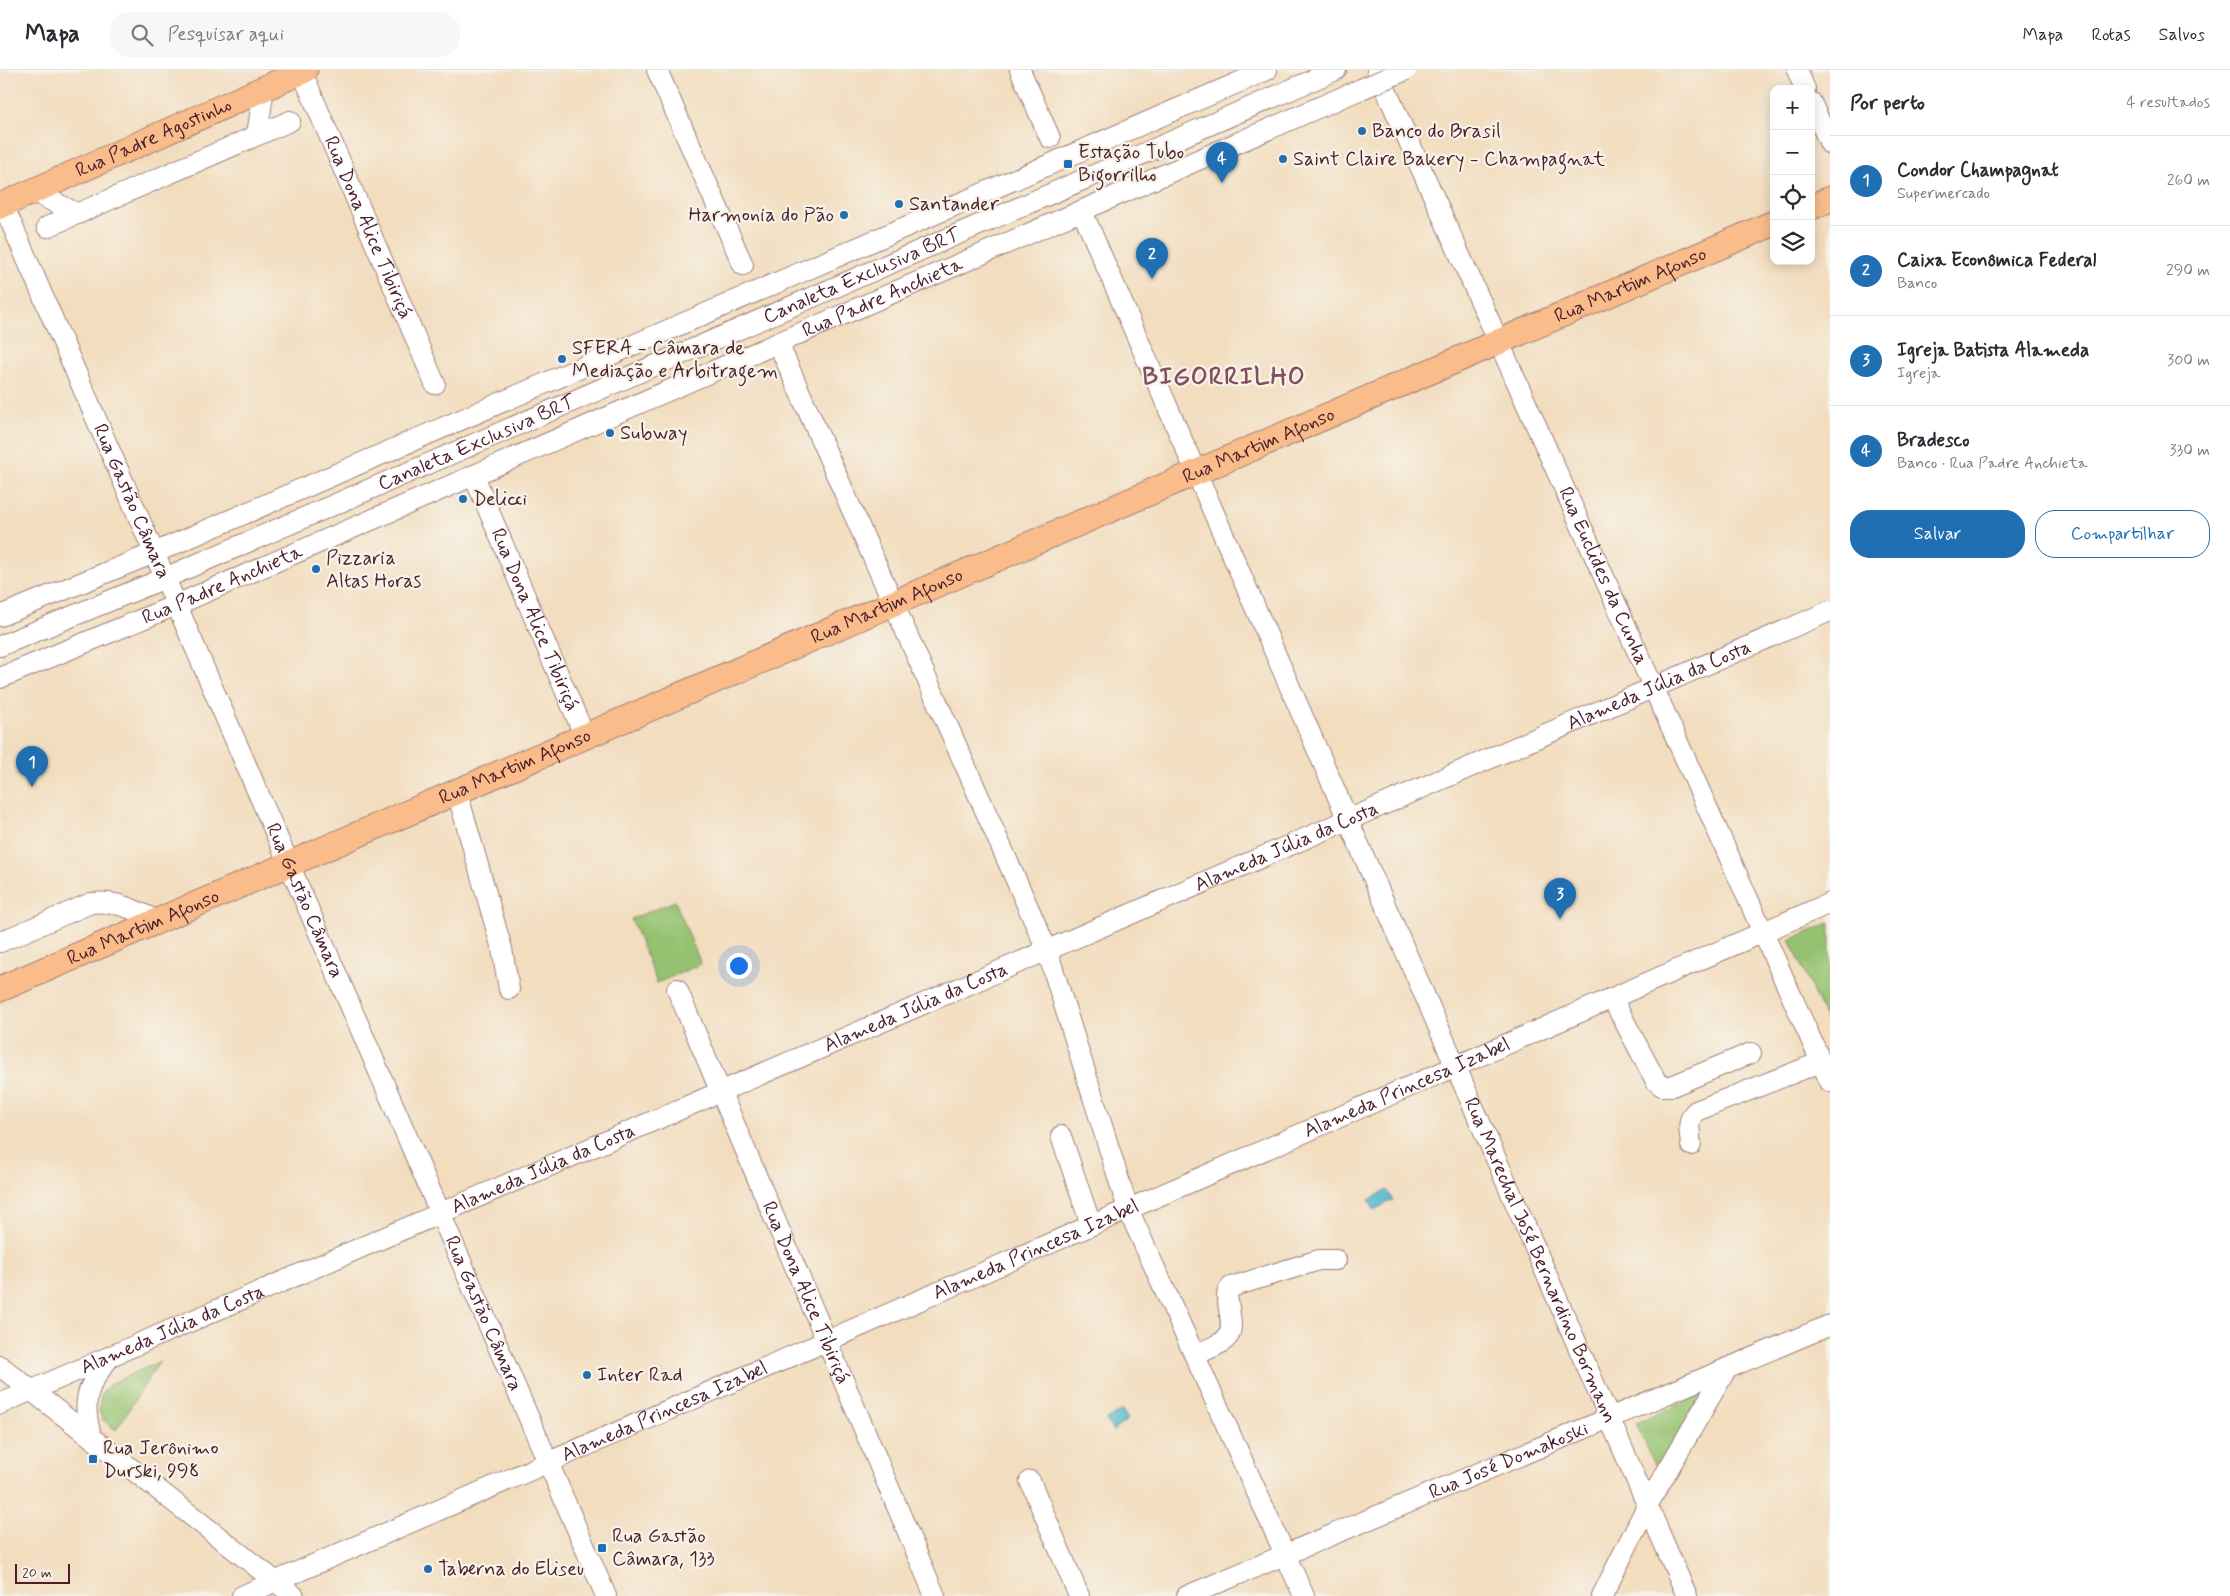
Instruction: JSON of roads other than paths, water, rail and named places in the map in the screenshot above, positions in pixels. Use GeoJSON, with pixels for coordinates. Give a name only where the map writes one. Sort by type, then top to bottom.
{"type":"FeatureCollection","features":[{"type":"Feature","properties":{"kind":"main road","name":"Rua Padre Agostinho"},"geometry":{"type":"LineString","coordinates":[[1,205],[304,71]]}},
{"type":"Feature","properties":{"kind":"main road"},"geometry":{"type":"LineString","coordinates":[[1815,205],[1830,199]]}},
{"type":"Feature","properties":{"kind":"main road","name":"Rua Martim Afonso"},"geometry":{"type":"LineString","coordinates":[[0,989],[1770,225]]}},
{"type":"Feature","properties":{"kind":"street"},"geometry":{"type":"LineString","coordinates":[[657,70],[743,265]]}},
{"type":"Feature","properties":{"kind":"street"},"geometry":{"type":"LineString","coordinates":[[1020,70],[1050,138]]}},
{"type":"Feature","properties":{"kind":"street"},"geometry":{"type":"LineString","coordinates":[[0,616],[154,553],[1267,70]]}},
{"type":"Feature","properties":{"kind":"street","name":"Canaleta Exclusiva BRT"},"geometry":{"type":"LineString","coordinates":[[0,646],[165,578],[1336,70]]}},
{"type":"Feature","properties":{"kind":"street","name":"Rua Euclides da Cunha"},"geometry":{"type":"LineString","coordinates":[[1377,70],[1830,1082]]}},
{"type":"Feature","properties":{"kind":"street","name":"Rua Padre Anchieta"},"geometry":{"type":"LineString","coordinates":[[0,678],[176,605],[1406,70]]}},
{"type":"Feature","properties":{"kind":"street"},"geometry":{"type":"LineString","coordinates":[[1797,70],[1803,85]]}},
{"type":"Feature","properties":{"kind":"street","name":"Rua Dona Alice Tibiriçá"},"geometry":{"type":"LineString","coordinates":[[304,71],[434,384]]}},
{"type":"Feature","properties":{"kind":"street"},"geometry":{"type":"LineString","coordinates":[[257,135],[264,88]]}},
{"type":"Feature","properties":{"kind":"street"},"geometry":{"type":"LineString","coordinates":[[1815,111],[1830,144]]}},
{"type":"Feature","properties":{"kind":"street"},"geometry":{"type":"LineString","coordinates":[[47,227],[290,121]]}},
{"type":"Feature","properties":{"kind":"street"},"geometry":{"type":"LineString","coordinates":[[32,191],[78,214]]}},
{"type":"Feature","properties":{"kind":"street","name":"Rua Gastão Câmara"},"geometry":{"type":"LineString","coordinates":[[1,205],[165,578],[606,1596]]}},
{"type":"Feature","properties":{"kind":"street","name":"Rua Marechal José Bernardino Bormann"},"geometry":{"type":"LineString","coordinates":[[1082,211],[1611,1418],[1687,1596]]}},
{"type":"Feature","properties":{"kind":"street"},"geometry":{"type":"LineString","coordinates":[[778,343],[1047,950],[1128,1209],[1304,1596]]}},
{"type":"Feature","properties":{"kind":"street","name":"Rua Dona Alice Tibiriçá"},"geometry":{"type":"LineString","coordinates":[[474,476],[585,736]]}},
{"type":"Feature","properties":{"kind":"street","name":"Alameda Júlia da Costa"},"geometry":{"type":"LineString","coordinates":[[0,1404],[1830,612]]}},
{"type":"Feature","properties":{"kind":"street"},"geometry":{"type":"LineString","coordinates":[[457,792],[502,949],[509,989]]}},
{"type":"Feature","properties":{"kind":"street"},"geometry":{"type":"LineString","coordinates":[[0,942],[92,903],[99,902],[123,904],[157,921]]}},
{"type":"Feature","properties":{"kind":"street","name":"Alameda Princesa Izabel"},"geometry":{"type":"LineString","coordinates":[[242,1596],[1830,903]]}},
{"type":"Feature","properties":{"kind":"street","name":"Rua Dona Alice Tibiriçá"},"geometry":{"type":"LineString","coordinates":[[678,989],[935,1596]]}},
{"type":"Feature","properties":{"kind":"street"},"geometry":{"type":"LineString","coordinates":[[1612,998],[1656,1081],[1662,1086],[1672,1086],[1751,1053]]}},
{"type":"Feature","properties":{"kind":"street"},"geometry":{"type":"LineString","coordinates":[[1691,1145],[1691,1115],[1696,1111],[1821,1062]]}},
{"type":"Feature","properties":{"kind":"street"},"geometry":{"type":"LineString","coordinates":[[1061,1136],[1091,1225]]}},
{"type":"Feature","properties":{"kind":"street"},"geometry":{"type":"LineString","coordinates":[[1195,1355],[1222,1344],[1230,1334],[1232,1326],[1227,1296],[1231,1287],[1319,1260],[1336,1260]]}},
{"type":"Feature","properties":{"kind":"street","name":"Rua José Domakoski"},"geometry":{"type":"LineString","coordinates":[[1187,1596],[1830,1325]]}},
{"type":"Feature","properties":{"kind":"street"},"geometry":{"type":"LineString","coordinates":[[91,1436],[86,1418],[86,1397],[96,1374],[111,1355]]}},
{"type":"Feature","properties":{"kind":"street"},"geometry":{"type":"LineString","coordinates":[[0,1366],[294,1596]]}},
{"type":"Feature","properties":{"kind":"street"},"geometry":{"type":"LineString","coordinates":[[1602,1596],[1648,1504],[1727,1368]]}},
{"type":"Feature","properties":{"kind":"street"},"geometry":{"type":"LineString","coordinates":[[1030,1481],[1079,1596]]}},
{"type":"Feature","properties":{"kind":"water"},"geometry":{"type":"Polygon","coordinates":[[[1387,1190],[1393,1200],[1374,1210],[1369,1200],[1387,1190]]]}},
{"type":"Feature","properties":{"kind":"water"},"geometry":{"type":"Polygon","coordinates":[[[1122,1410],[1128,1419],[1113,1431],[1106,1420],[1122,1410]]]}},
{"type":"Feature","properties":{"kind":"place","name":"Banco do Brasil"},"geometry":{"type":"Point","coordinates":[1362,131]}},
{"type":"Feature","properties":{"kind":"place","name":"Saint Claire Bakery - Champagnat"},"geometry":{"type":"Point","coordinates":[1283,159]}},
{"type":"Feature","properties":{"kind":"place","name":"Estação Tubo Bigorrilho"},"geometry":{"type":"Point","coordinates":[1068,164]}},
{"type":"Feature","properties":{"kind":"place","name":"Bradesco"},"geometry":{"type":"Point","coordinates":[1222,183]}},
{"type":"Feature","properties":{"kind":"place","name":"Santander"},"geometry":{"type":"Point","coordinates":[899,204]}},
{"type":"Feature","properties":{"kind":"place","name":"Harmonia do Pão"},"geometry":{"type":"Point","coordinates":[844,215]}},
{"type":"Feature","properties":{"kind":"place","name":"Caixa Econômica Federal"},"geometry":{"type":"Point","coordinates":[1152,279]}},
{"type":"Feature","properties":{"kind":"place","name":"SFERA - Câmara de Mediação e Arbitragem"},"geometry":{"type":"Point","coordinates":[562,359]}},
{"type":"Feature","properties":{"kind":"place","name":"Subway"},"geometry":{"type":"Point","coordinates":[610,433]}},
{"type":"Feature","properties":{"kind":"place","name":"Delicci"},"geometry":{"type":"Point","coordinates":[463,499]}},
{"type":"Feature","properties":{"kind":"place","name":"Pizzaria Altas Horas"},"geometry":{"type":"Point","coordinates":[316,569]}},
{"type":"Feature","properties":{"kind":"place","name":"Condor Champagnat"},"geometry":{"type":"Point","coordinates":[32,787]}},
{"type":"Feature","properties":{"kind":"place","name":"Igreja Batista Alameda"},"geometry":{"type":"Point","coordinates":[1560,919]}},
{"type":"Feature","properties":{"kind":"place","name":"Inter Rad"},"geometry":{"type":"Point","coordinates":[587,1375]}},
{"type":"Feature","properties":{"kind":"place","name":"Rua Jerônimo Durski, 998"},"geometry":{"type":"Point","coordinates":[93,1459]}},
{"type":"Feature","properties":{"kind":"place","name":"Rua Gastão Câmara, 133"},"geometry":{"type":"Point","coordinates":[602,1548]}},
{"type":"Feature","properties":{"kind":"place","name":"Taberna do Eliseu"},"geometry":{"type":"Point","coordinates":[428,1569]}},
{"type":"Feature","properties":{"kind":"district","name":"BIGORRILHO"},"geometry":{"type":"Point","coordinates":[1224,377]}}]}
